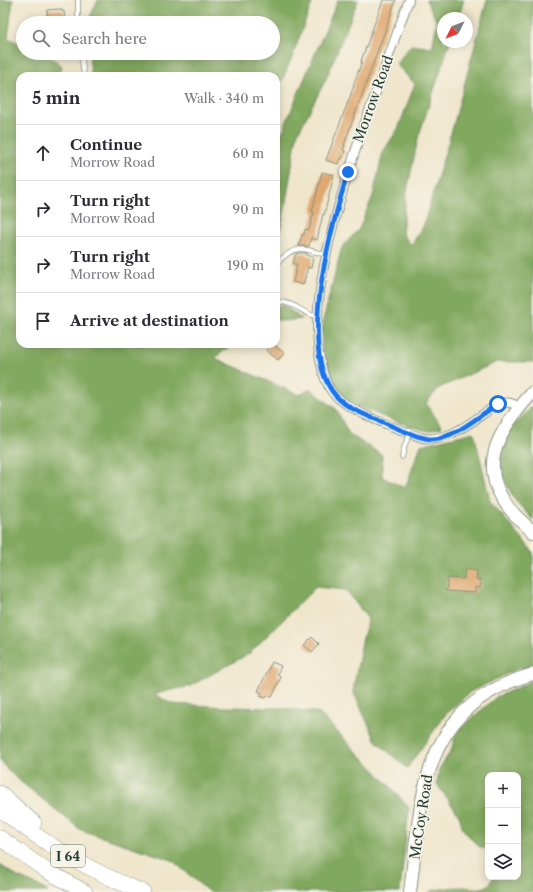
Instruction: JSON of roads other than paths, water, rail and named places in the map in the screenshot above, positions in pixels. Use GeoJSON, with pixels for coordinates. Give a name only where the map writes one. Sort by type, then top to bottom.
{"type":"FeatureCollection","features":[{"type":"Feature","properties":{"kind":"highway"},"geometry":{"type":"LineString","coordinates":[[0,793],[79,862]]}},
{"type":"Feature","properties":{"kind":"highway","name":"I 64"},"geometry":{"type":"LineString","coordinates":[[0,809],[44,841],[79,862],[143,892]]}},
{"type":"Feature","properties":{"kind":"highway","name":"I 64"},"geometry":{"type":"LineString","coordinates":[[0,838],[46,871],[85,892]]}},
{"type":"Feature","properties":{"kind":"street","name":"Morrow Road"},"geometry":{"type":"LineString","coordinates":[[409,0],[348,172],[334,219],[321,283],[317,317],[319,356],[325,378],[332,392],[339,399],[357,412],[410,433],[427,438],[451,434],[498,404],[508,402],[519,407]]}},
{"type":"Feature","properties":{"kind":"street"},"geometry":{"type":"LineString","coordinates":[[533,392],[519,407],[499,437],[493,458],[493,469],[496,484],[502,498],[509,508],[533,532]]}},
{"type":"Feature","properties":{"kind":"street","name":"McCoy Road"},"geometry":{"type":"LineString","coordinates":[[410,892],[423,793],[430,766],[442,739],[456,720],[480,698],[506,684],[533,674]]}},
{"type":"Feature","properties":{"kind":"lane"},"geometry":{"type":"LineString","coordinates":[[78,0],[78,16]]}},
{"type":"Feature","properties":{"kind":"lane"},"geometry":{"type":"LineString","coordinates":[[82,60],[83,72]]}},
{"type":"Feature","properties":{"kind":"lane"},"geometry":{"type":"LineString","coordinates":[[280,260],[287,253],[298,249],[314,250],[326,255]]}},
{"type":"Feature","properties":{"kind":"lane"},"geometry":{"type":"LineString","coordinates":[[280,301],[294,304],[309,314],[317,317]]}},
{"type":"Feature","properties":{"kind":"lane"},"geometry":{"type":"LineString","coordinates":[[402,457],[410,433]]}}]}
